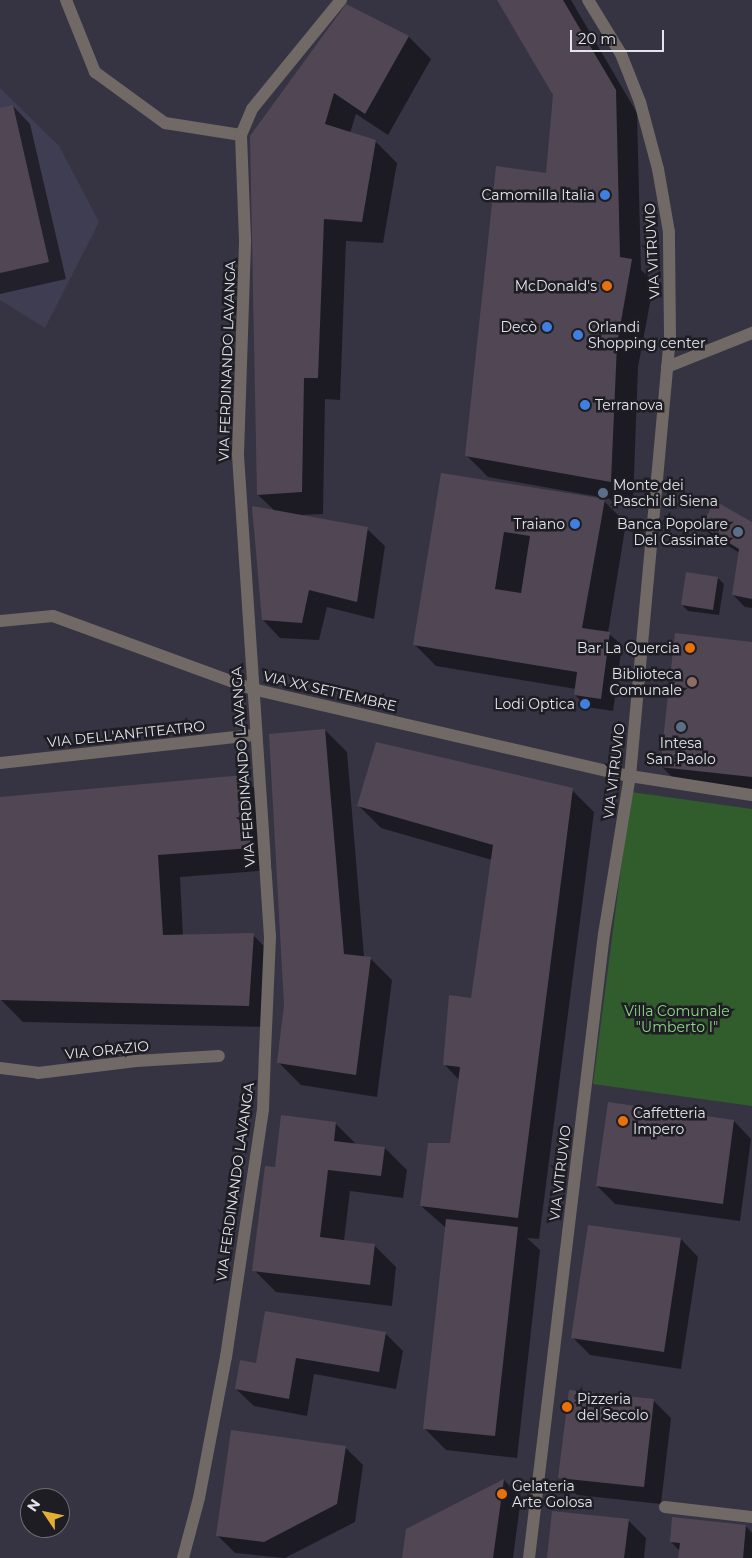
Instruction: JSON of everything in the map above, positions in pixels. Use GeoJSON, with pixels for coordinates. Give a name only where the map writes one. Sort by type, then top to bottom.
{"type":"FeatureCollection","features":[{"type":"Feature","properties":{"kind":"street"},"geometry":{"type":"LineString","coordinates":[[66,0],[95,72],[165,123],[241,135]]}},
{"type":"Feature","properties":{"kind":"street","name":"VIA FERDINANDO LAVANGA"},"geometry":{"type":"LineString","coordinates":[[183,1558],[199,1498],[226,1358],[263,1109],[270,937],[255,735],[238,454],[246,240],[241,135],[252,110],[341,0]]}},
{"type":"Feature","properties":{"kind":"street","name":"VIA VITRUVIO"},"geometry":{"type":"LineString","coordinates":[[529,1558],[602,943],[630,776],[667,367],[670,255],[663,191],[632,81],[621,54],[588,0]]}},
{"type":"Feature","properties":{"kind":"street"},"geometry":{"type":"LineString","coordinates":[[667,367],[749,334]]}},
{"type":"Feature","properties":{"kind":"street","name":"VIA XX SETTEMBRE"},"geometry":{"type":"LineString","coordinates":[[0,621],[53,616],[252,688],[630,776],[752,795]]}},
{"type":"Feature","properties":{"kind":"street","name":"VIA DELL'ANFITEATRO"},"geometry":{"type":"LineString","coordinates":[[0,763],[255,735]]}},
{"type":"Feature","properties":{"kind":"street","name":"VIA ORAZIO"},"geometry":{"type":"LineString","coordinates":[[0,1068],[38,1073],[136,1061],[218,1056]]}},
{"type":"Feature","properties":{"kind":"street"},"geometry":{"type":"LineString","coordinates":[[665,1507],[752,1517]]}},
{"type":"Feature","properties":{"kind":"shaded area"},"geometry":{"type":"Polygon","coordinates":[[[0,88],[59,146],[99,222],[45,328],[0,300],[0,88]]]}},
{"type":"Feature","properties":{"kind":"green space","name":"Villa Comunale \"Umberto I\""},"geometry":{"type":"Polygon","coordinates":[[[631,792],[752,809],[752,1106],[593,1084],[631,792]]]}},
{"type":"Feature","properties":{"kind":"building"},"geometry":{"type":"Polygon","coordinates":[[[497,0],[563,0],[616,90],[620,257],[632,259],[617,344],[611,482],[465,456],[496,166],[546,173],[553,95],[497,0]]]}},
{"type":"Feature","properties":{"kind":"building"},"geometry":{"type":"Polygon","coordinates":[[[346,4],[409,36],[365,114],[334,93],[325,124],[376,140],[362,222],[324,219],[318,378],[304,378],[302,492],[257,495],[250,136],[346,4]]]}},
{"type":"Feature","properties":{"kind":"building"},"geometry":{"type":"Polygon","coordinates":[[[13,105],[49,262],[0,273],[0,108],[13,105]]]}},
{"type":"Feature","properties":{"kind":"building"},"geometry":{"type":"Polygon","coordinates":[[[441,473],[605,499],[582,628],[610,632],[601,699],[574,695],[577,672],[413,645],[441,473]],[[504,532],[495,589],[521,593],[530,536],[504,532]]]}},
{"type":"Feature","properties":{"kind":"building"},"geometry":{"type":"Polygon","coordinates":[[[715,501],[752,522],[752,599],[732,595],[739,549],[701,526],[715,501]]]}},
{"type":"Feature","properties":{"kind":"building"},"geometry":{"type":"Polygon","coordinates":[[[252,506],[368,527],[357,602],[309,590],[302,623],[262,620],[252,506]]]}},
{"type":"Feature","properties":{"kind":"building"},"geometry":{"type":"Polygon","coordinates":[[[686,572],[718,577],[713,610],[681,605],[686,572]]]}},
{"type":"Feature","properties":{"kind":"building"},"geometry":{"type":"Polygon","coordinates":[[[675,633],[752,642],[752,777],[660,767],[675,633]]]}},
{"type":"Feature","properties":{"kind":"building"},"geometry":{"type":"Polygon","coordinates":[[[325,729],[344,954],[371,957],[356,1075],[277,1063],[284,1005],[269,734],[325,729]]]}},
{"type":"Feature","properties":{"kind":"building"},"geometry":{"type":"Polygon","coordinates":[[[376,742],[573,788],[518,1218],[420,1206],[428,1143],[450,1143],[460,1067],[443,1065],[449,995],[471,998],[493,845],[357,806],[376,742]]]}},
{"type":"Feature","properties":{"kind":"building"},"geometry":{"type":"Polygon","coordinates":[[[244,775],[251,848],[158,855],[163,935],[254,933],[249,1006],[0,1000],[0,797],[244,775]]]}},
{"type":"Feature","properties":{"kind":"building"},"geometry":{"type":"Polygon","coordinates":[[[608,1102],[734,1120],[723,1204],[596,1186],[608,1102]]]}},
{"type":"Feature","properties":{"kind":"building"},"geometry":{"type":"Polygon","coordinates":[[[281,1115],[336,1122],[334,1141],[385,1147],[381,1176],[328,1170],[320,1237],[375,1244],[370,1285],[252,1271],[265,1166],[275,1167],[281,1115]]]}},
{"type":"Feature","properties":{"kind":"building"},"geometry":{"type":"Polygon","coordinates":[[[446,1219],[518,1227],[495,1436],[423,1429],[446,1219]]]}},
{"type":"Feature","properties":{"kind":"building"},"geometry":{"type":"Polygon","coordinates":[[[588,1225],[681,1238],[664,1352],[571,1338],[588,1225]]]}},
{"type":"Feature","properties":{"kind":"building"},"geometry":{"type":"Polygon","coordinates":[[[265,1311],[386,1332],[379,1372],[296,1358],[289,1399],[235,1389],[240,1360],[256,1363],[265,1311]]]}},
{"type":"Feature","properties":{"kind":"building"},"geometry":{"type":"Polygon","coordinates":[[[569,1390],[654,1399],[644,1487],[558,1478],[569,1390]]]}},
{"type":"Feature","properties":{"kind":"building"},"geometry":{"type":"Polygon","coordinates":[[[231,1430],[346,1446],[337,1504],[264,1542],[216,1536],[231,1430]]]}},
{"type":"Feature","properties":{"kind":"building"},"geometry":{"type":"Polygon","coordinates":[[[504,1479],[493,1558],[402,1558],[406,1529],[504,1479]]]}},
{"type":"Feature","properties":{"kind":"building"},"geometry":{"type":"Polygon","coordinates":[[[552,1511],[629,1519],[624,1558],[547,1558],[552,1511]]]}},
{"type":"Feature","properties":{"kind":"building"},"geometry":{"type":"Polygon","coordinates":[[[672,1517],[746,1525],[743,1558],[678,1558],[680,1543],[670,1542],[672,1517]]]}},
{"type":"Feature","properties":{"kind":"place","name":"Camomilla Italia"},"geometry":{"type":"Point","coordinates":[605,195]}},
{"type":"Feature","properties":{"kind":"place","name":"McDonald's"},"geometry":{"type":"Point","coordinates":[607,286]}},
{"type":"Feature","properties":{"kind":"place","name":"Decò"},"geometry":{"type":"Point","coordinates":[547,327]}},
{"type":"Feature","properties":{"kind":"place","name":"Orlandi Shopping center"},"geometry":{"type":"Point","coordinates":[578,335]}},
{"type":"Feature","properties":{"kind":"place","name":"Terranova"},"geometry":{"type":"Point","coordinates":[585,405]}},
{"type":"Feature","properties":{"kind":"place","name":"Monte dei Paschi di Siena"},"geometry":{"type":"Point","coordinates":[603,493]}},
{"type":"Feature","properties":{"kind":"place","name":"Traiano"},"geometry":{"type":"Point","coordinates":[575,524]}},
{"type":"Feature","properties":{"kind":"place","name":"Banca Popolare Del Cassinate"},"geometry":{"type":"Point","coordinates":[738,532]}},
{"type":"Feature","properties":{"kind":"place","name":"Bar La Quercia"},"geometry":{"type":"Point","coordinates":[690,648]}},
{"type":"Feature","properties":{"kind":"place","name":"Biblioteca Comunale"},"geometry":{"type":"Point","coordinates":[692,682]}},
{"type":"Feature","properties":{"kind":"place","name":"Lodi Optica"},"geometry":{"type":"Point","coordinates":[585,704]}},
{"type":"Feature","properties":{"kind":"place","name":"Intesa San Paolo"},"geometry":{"type":"Point","coordinates":[681,727]}},
{"type":"Feature","properties":{"kind":"place","name":"Caffetteria Impero"},"geometry":{"type":"Point","coordinates":[623,1121]}},
{"type":"Feature","properties":{"kind":"place","name":"Pizzeria del Secolo"},"geometry":{"type":"Point","coordinates":[567,1407]}},
{"type":"Feature","properties":{"kind":"place","name":"Gelateria Arte Golosa"},"geometry":{"type":"Point","coordinates":[502,1494]}}]}
